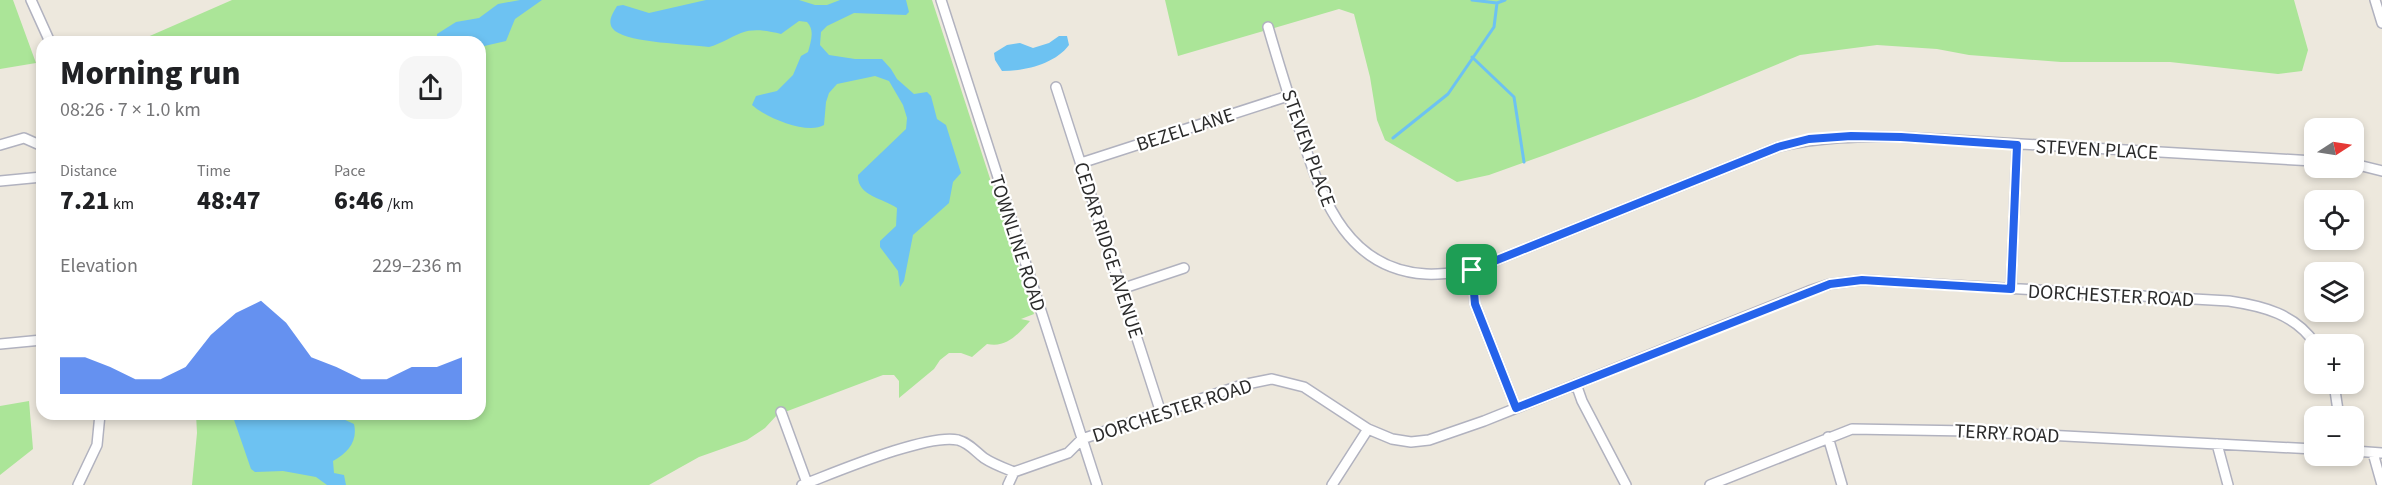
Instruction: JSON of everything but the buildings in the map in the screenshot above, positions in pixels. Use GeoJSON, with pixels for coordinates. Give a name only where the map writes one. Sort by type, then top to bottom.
{"type":"FeatureCollection","features":[{"type":"Feature","properties":{"kind":"street"},"geometry":{"type":"LineString","coordinates":[[31,0],[47,36]]}},
{"type":"Feature","properties":{"kind":"street","name":"TOWNLINE ROAD"},"geometry":{"type":"LineString","coordinates":[[940,0],[1097,485]]}},
{"type":"Feature","properties":{"kind":"street"},"geometry":{"type":"LineString","coordinates":[[2375,0],[2382,23]]}},
{"type":"Feature","properties":{"kind":"street","name":"STEVEN PLACE"},"geometry":{"type":"LineString","coordinates":[[1268,27],[1288,96],[1325,200],[1345,234],[1374,258],[1404,270],[1426,274],[1472,270],[1778,147],[1809,139],[1851,136],[1891,137],[2304,160]]}},
{"type":"Feature","properties":{"kind":"street","name":"CEDAR RIDGE AVENUE"},"geometry":{"type":"LineString","coordinates":[[1056,87],[1161,413]]}},
{"type":"Feature","properties":{"kind":"street","name":"BEZEL LANE"},"geometry":{"type":"LineString","coordinates":[[1082,163],[1288,96]]}},
{"type":"Feature","properties":{"kind":"street"},"geometry":{"type":"LineString","coordinates":[[0,145],[24,138],[36,143]]}},
{"type":"Feature","properties":{"kind":"street"},"geometry":{"type":"LineString","coordinates":[[2011,289],[2017,145]]}},
{"type":"Feature","properties":{"kind":"street"},"geometry":{"type":"LineString","coordinates":[[2364,167],[2382,172]]}},
{"type":"Feature","properties":{"kind":"street"},"geometry":{"type":"LineString","coordinates":[[0,181],[36,178]]}},
{"type":"Feature","properties":{"kind":"street"},"geometry":{"type":"LineString","coordinates":[[1121,288],[1184,268]]}},
{"type":"Feature","properties":{"kind":"street"},"geometry":{"type":"LineString","coordinates":[[1472,270],[1475,304],[1516,408]]}},
{"type":"Feature","properties":{"kind":"street","name":"DORCHESTER ROAD"},"geometry":{"type":"LineString","coordinates":[[1014,472],[1068,453],[1082,439],[1242,385],[1272,379],[1304,387],[1368,429],[1392,439],[1411,442],[1428,440],[1454,433],[1830,284],[1862,280],[2229,301],[2264,307],[2291,320],[2305,334]]}},
{"type":"Feature","properties":{"kind":"street"},"geometry":{"type":"LineString","coordinates":[[0,344],[36,341]]}},
{"type":"Feature","properties":{"kind":"street"},"geometry":{"type":"LineString","coordinates":[[1576,384],[1582,401],[1626,485]]}},
{"type":"Feature","properties":{"kind":"street"},"geometry":{"type":"LineString","coordinates":[[782,412],[804,484],[941,438],[959,440],[984,457],[1014,472],[1008,485]]}},
{"type":"Feature","properties":{"kind":"street"},"geometry":{"type":"LineString","coordinates":[[78,485],[97,445],[99,420]]}},
{"type":"Feature","properties":{"kind":"street"},"geometry":{"type":"LineString","coordinates":[[1332,485],[1368,429]]}},
{"type":"Feature","properties":{"kind":"street","name":"TERRY ROAD"},"geometry":{"type":"LineString","coordinates":[[1710,485],[1852,429],[1904,429],[2304,448]]}},
{"type":"Feature","properties":{"kind":"street"},"geometry":{"type":"LineString","coordinates":[[1828,437],[1842,485]]}},
{"type":"Feature","properties":{"kind":"street"},"geometry":{"type":"LineString","coordinates":[[2217,444],[2228,485]]}},
{"type":"Feature","properties":{"kind":"street"},"geometry":{"type":"LineString","coordinates":[[2378,453],[2382,485]]}},
{"type":"Feature","properties":{"kind":"green space"},"geometry":{"type":"Polygon","coordinates":[[[0,0],[13,0],[36,63],[0,69],[0,0]]]}},
{"type":"Feature","properties":{"kind":"green space"},"geometry":{"type":"Polygon","coordinates":[[[232,0],[932,0],[1034,314],[1021,319],[1030,321],[1006,342],[987,344],[972,357],[961,353],[949,353],[934,369],[899,398],[899,381],[894,375],[883,375],[777,415],[765,428],[747,440],[699,457],[649,485],[192,485],[196,420],[486,420],[486,36],[150,36],[232,0]]]}},
{"type":"Feature","properties":{"kind":"green space"},"geometry":{"type":"Polygon","coordinates":[[[1165,0],[2294,0],[2308,50],[2302,71],[2278,74],[2170,62],[2061,62],[1877,45],[1800,55],[1696,98],[1545,155],[1489,175],[1457,182],[1385,140],[1377,120],[1370,77],[1354,14],[1339,9],[1178,56],[1165,0]]]}},
{"type":"Feature","properties":{"kind":"green space"},"geometry":{"type":"Polygon","coordinates":[[[29,401],[33,449],[0,475],[0,406],[29,401]]]}},
{"type":"Feature","properties":{"kind":"water"},"geometry":{"type":"Polygon","coordinates":[[[520,0],[542,0],[515,19],[506,41],[486,46],[486,36],[437,36],[456,22],[479,18],[498,4],[520,0]]]}},
{"type":"Feature","properties":{"kind":"water"},"geometry":{"type":"Polygon","coordinates":[[[706,0],[799,0],[815,5],[827,5],[840,0],[906,0],[909,12],[906,15],[854,13],[827,26],[821,32],[820,45],[829,55],[855,59],[882,59],[897,79],[914,94],[927,92],[931,96],[937,119],[946,125],[961,173],[953,182],[949,203],[913,235],[904,281],[900,287],[898,271],[880,247],[880,241],[896,226],[897,208],[866,192],[859,182],[858,175],[906,129],[907,118],[903,105],[889,81],[875,76],[837,84],[829,93],[826,102],[824,125],[808,128],[787,124],[752,105],[756,96],[777,91],[793,75],[801,56],[808,52],[812,32],[807,22],[799,21],[781,34],[746,31],[709,47],[633,38],[615,31],[610,22],[617,6],[623,5],[649,13],[706,0]]]}},
{"type":"Feature","properties":{"kind":"water"},"geometry":{"type":"Polygon","coordinates":[[[1059,36],[1067,36],[1069,45],[1048,62],[1020,70],[1002,71],[995,60],[994,53],[1007,45],[1020,43],[1033,48],[1049,43],[1059,36]]]}},
{"type":"Feature","properties":{"kind":"water"},"geometry":{"type":"Polygon","coordinates":[[[234,420],[345,420],[354,424],[355,436],[351,446],[333,461],[334,473],[344,475],[346,485],[327,485],[316,477],[283,471],[255,472],[251,469],[234,420]]]}},
{"type":"Feature","properties":{"kind":"waterway"},"geometry":{"type":"LineString","coordinates":[[1472,0],[1497,3],[1505,0]]}},
{"type":"Feature","properties":{"kind":"waterway"},"geometry":{"type":"LineString","coordinates":[[1393,138],[1448,94],[1494,27],[1497,3]]}},
{"type":"Feature","properties":{"kind":"waterway"},"geometry":{"type":"LineString","coordinates":[[1472,57],[1514,97],[1524,162]]}},
{"type":"Feature","properties":{"kind":"route"},"geometry":{"type":"LineString","coordinates":[[1851,136],[1901,137],[2017,145],[2011,289],[1862,280],[1830,284],[1516,408],[1475,304],[1472,270],[1778,147],[1809,139],[1851,136]]}}]}
